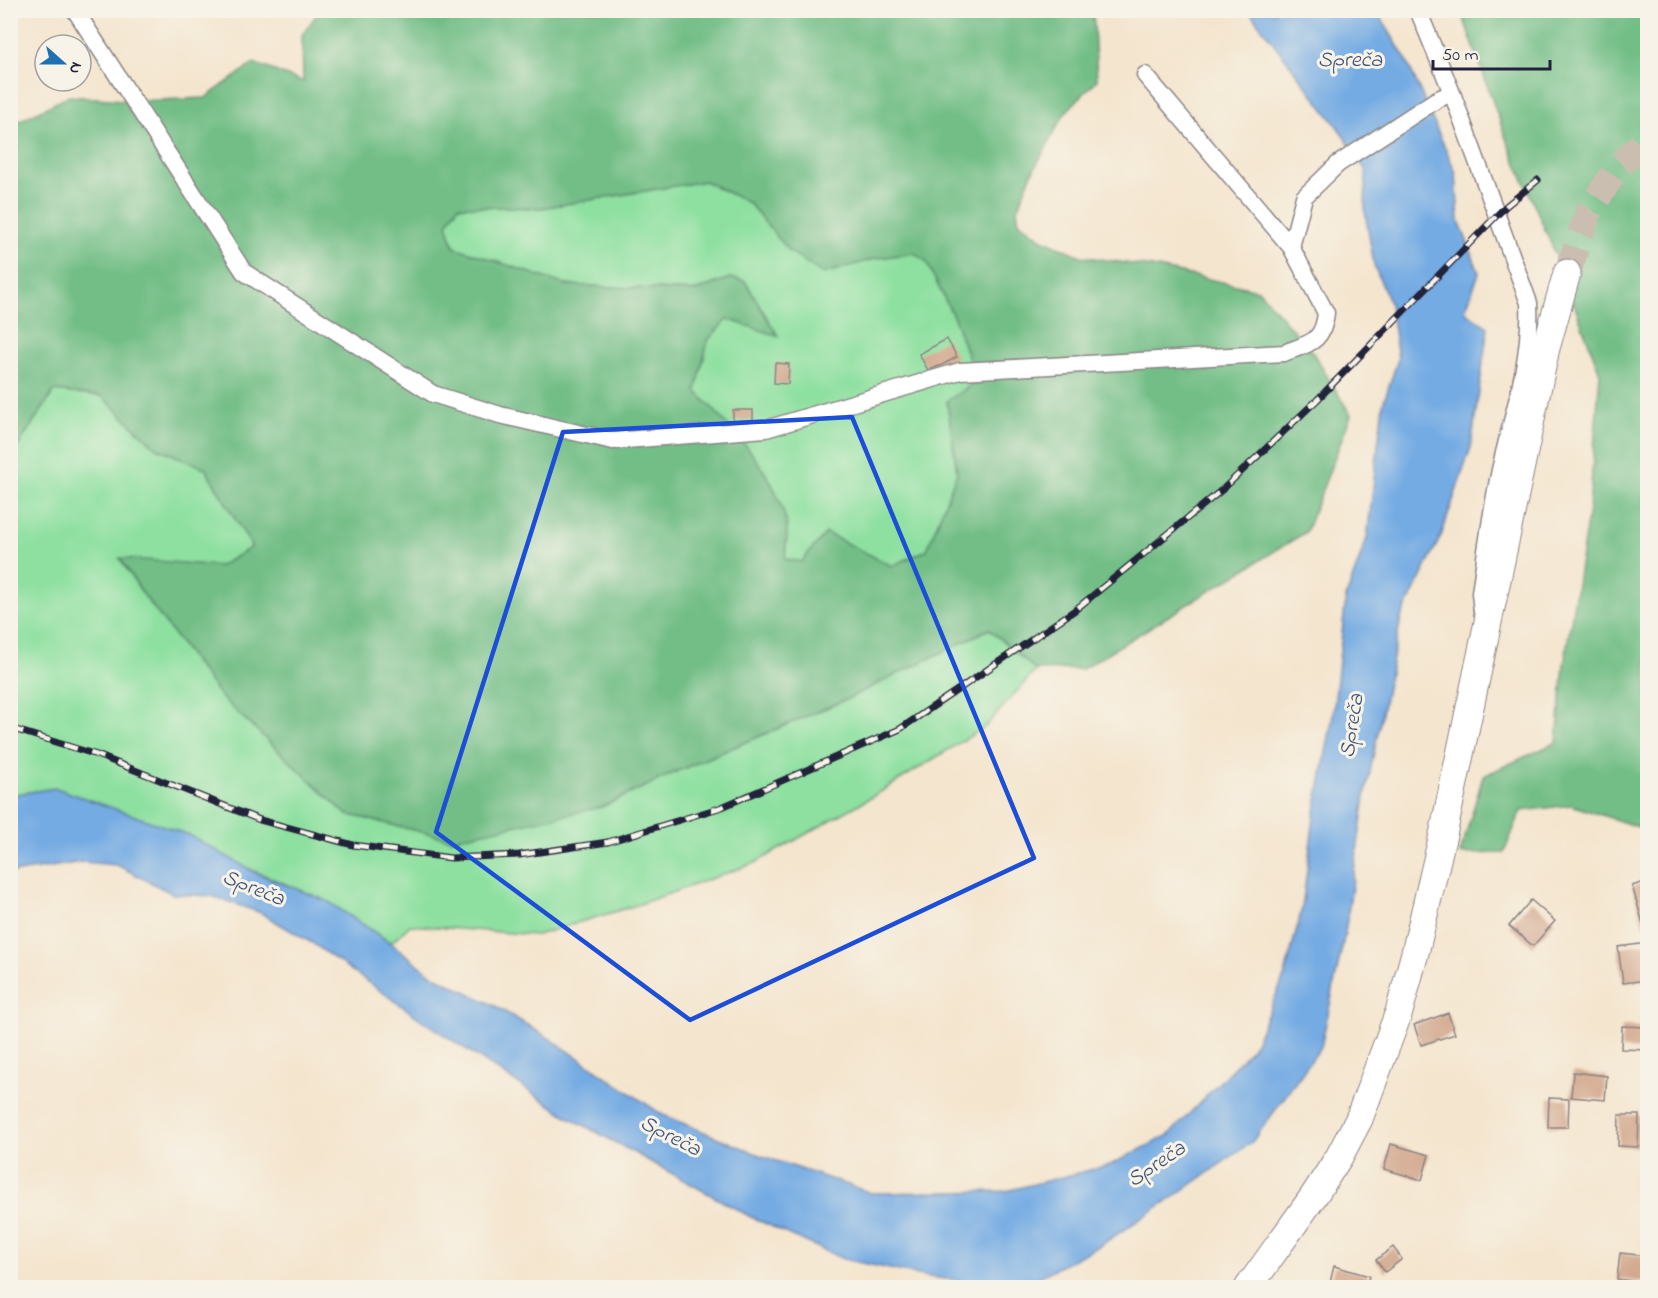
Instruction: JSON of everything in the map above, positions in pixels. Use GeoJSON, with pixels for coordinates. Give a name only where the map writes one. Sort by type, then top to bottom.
{"type":"FeatureCollection","features":[{"type":"Feature","properties":{"kind":"main road"},"geometry":{"type":"LineString","coordinates":[[1248,1287],[1339,1157],[1359,1119],[1398,1012],[1416,949],[1546,348],[1567,273]]}},
{"type":"Feature","properties":{"kind":"street"},"geometry":{"type":"LineString","coordinates":[[75,10],[244,272],[433,394],[500,415],[613,441],[766,429],[960,371],[1284,353],[1317,339],[1325,324],[1326,313],[1291,247],[1145,75]]}},
{"type":"Feature","properties":{"kind":"street"},"geometry":{"type":"LineString","coordinates":[[1418,10],[1452,93],[1529,303],[1530,324],[1500,472],[1480,593],[1482,612],[1489,618]]}},
{"type":"Feature","properties":{"kind":"street"},"geometry":{"type":"LineString","coordinates":[[1291,247],[1304,198],[1338,164],[1436,100],[1452,93]]}},
{"type":"Feature","properties":{"kind":"highlighted area"},"geometry":{"type":"Polygon","coordinates":[[[852,417],[1034,858],[690,1020],[436,832],[563,432],[852,417]]]}},
{"type":"Feature","properties":{"kind":"green space"},"geometry":{"type":"Polygon","coordinates":[[[320,10],[1093,11],[1097,80],[1065,113],[1032,173],[1017,210],[1019,222],[1042,239],[1081,256],[1158,268],[1258,290],[1313,353],[1351,415],[1306,532],[1082,669],[1036,670],[989,629],[847,699],[673,773],[602,807],[451,839],[346,814],[222,698],[143,594],[120,558],[220,566],[252,547],[205,468],[155,447],[102,396],[54,391],[11,456],[11,125],[69,96],[136,101],[205,98],[254,63],[303,82],[302,35],[320,10]],[[705,181],[541,208],[458,206],[447,224],[454,247],[566,285],[695,291],[730,278],[745,281],[778,336],[727,319],[708,340],[696,391],[748,449],[771,482],[786,522],[785,559],[801,562],[826,533],[892,566],[927,550],[957,473],[947,401],[977,381],[955,320],[926,261],[914,253],[878,258],[823,274],[789,251],[749,203],[705,181]]]}},
{"type":"Feature","properties":{"kind":"green space"},"geometry":{"type":"Polygon","coordinates":[[[1461,11],[1647,11],[1647,830],[1571,805],[1521,811],[1504,853],[1460,854],[1483,776],[1557,742],[1564,665],[1589,509],[1600,373],[1554,251],[1505,136],[1461,11]]]}},
{"type":"Feature","properties":{"kind":"green space"},"geometry":{"type":"Polygon","coordinates":[[[705,181],[749,203],[789,251],[878,258],[914,253],[926,261],[955,320],[977,381],[947,401],[957,473],[927,550],[892,566],[826,534],[801,562],[785,559],[786,519],[741,439],[695,391],[708,340],[727,319],[778,335],[730,278],[695,291],[566,285],[454,247],[447,224],[458,206],[541,208],[705,181]]]}},
{"type":"Feature","properties":{"kind":"green space"},"geometry":{"type":"Polygon","coordinates":[[[54,391],[102,396],[155,447],[205,468],[253,547],[220,566],[120,559],[143,594],[222,698],[602,807],[673,773],[847,699],[989,629],[1036,670],[985,727],[882,791],[755,863],[637,905],[537,935],[410,925],[391,943],[327,901],[56,788],[11,795],[11,456],[54,391]]]}},
{"type":"Feature","properties":{"kind":"water","name":"Spreča"},"geometry":{"type":"Polygon","coordinates":[[[1249,11],[1377,11],[1407,61],[1456,173],[1459,220],[1479,273],[1465,311],[1488,327],[1471,447],[1441,536],[1401,618],[1365,797],[1345,933],[1321,1047],[1252,1142],[1172,1198],[1101,1245],[1020,1287],[928,1277],[843,1259],[751,1217],[567,1116],[426,1023],[312,943],[261,913],[212,896],[173,894],[117,865],[82,862],[11,873],[11,795],[56,788],[189,835],[256,873],[327,901],[391,943],[431,974],[497,1007],[552,1040],[663,1115],[762,1156],[872,1193],[1006,1191],[1110,1165],[1169,1135],[1253,1047],[1285,975],[1302,908],[1314,817],[1333,715],[1346,597],[1367,538],[1383,404],[1398,359],[1390,304],[1374,265],[1365,212],[1366,171],[1337,126],[1249,11]]]}},
{"type":"Feature","properties":{"kind":"building"},"geometry":{"type":"Polygon","coordinates":[[[947,339],[957,357],[928,370],[919,354],[947,339]]]}},
{"type":"Feature","properties":{"kind":"building"},"geometry":{"type":"Polygon","coordinates":[[[775,363],[789,364],[788,384],[774,383],[775,363]]]}},
{"type":"Feature","properties":{"kind":"building"},"geometry":{"type":"Polygon","coordinates":[[[733,410],[753,410],[753,420],[733,421],[733,410]]]}},
{"type":"Feature","properties":{"kind":"building"},"geometry":{"type":"Polygon","coordinates":[[[1647,881],[1647,926],[1644,927],[1632,886],[1647,881]]]}},
{"type":"Feature","properties":{"kind":"building"},"geometry":{"type":"Polygon","coordinates":[[[1531,900],[1555,921],[1533,946],[1509,926],[1531,900]]]}},
{"type":"Feature","properties":{"kind":"building"},"geometry":{"type":"Polygon","coordinates":[[[1647,943],[1647,980],[1623,983],[1618,947],[1647,943]]]}},
{"type":"Feature","properties":{"kind":"building"},"geometry":{"type":"Polygon","coordinates":[[[1448,1013],[1455,1034],[1421,1045],[1414,1025],[1448,1013]]]}},
{"type":"Feature","properties":{"kind":"building"},"geometry":{"type":"Polygon","coordinates":[[[1622,1026],[1647,1027],[1647,1050],[1621,1049],[1622,1026]]]}},
{"type":"Feature","properties":{"kind":"building"},"geometry":{"type":"Polygon","coordinates":[[[1573,1072],[1607,1076],[1605,1100],[1571,1097],[1573,1072]]]}},
{"type":"Feature","properties":{"kind":"building"},"geometry":{"type":"Polygon","coordinates":[[[1549,1098],[1569,1099],[1568,1127],[1548,1127],[1549,1098]]]}},
{"type":"Feature","properties":{"kind":"building"},"geometry":{"type":"Polygon","coordinates":[[[1619,1115],[1639,1115],[1638,1147],[1618,1146],[1619,1115]]]}},
{"type":"Feature","properties":{"kind":"building"},"geometry":{"type":"Polygon","coordinates":[[[1391,1144],[1429,1155],[1422,1180],[1384,1169],[1391,1144]]]}},
{"type":"Feature","properties":{"kind":"building"},"geometry":{"type":"Polygon","coordinates":[[[1393,1247],[1402,1259],[1385,1272],[1376,1260],[1393,1247]]]}},
{"type":"Feature","properties":{"kind":"building"},"geometry":{"type":"Polygon","coordinates":[[[1620,1253],[1647,1256],[1647,1283],[1617,1279],[1620,1253]]]}},
{"type":"Feature","properties":{"kind":"building"},"geometry":{"type":"Polygon","coordinates":[[[1334,1266],[1369,1276],[1366,1287],[1329,1287],[1334,1266]]]}},
{"type":"Feature","properties":{"kind":"tunnel"},"geometry":{"type":"LineString","coordinates":[[1567,273],[1589,211],[1617,168],[1648,138]]}},
{"type":"Feature","properties":{"kind":"railway"},"geometry":{"type":"LineString","coordinates":[[10,728],[97,755],[260,820],[353,845],[451,858],[519,855],[608,842],[722,807],[900,729],[1075,610],[1223,489],[1317,400],[1506,206],[1538,180]]}}]}
